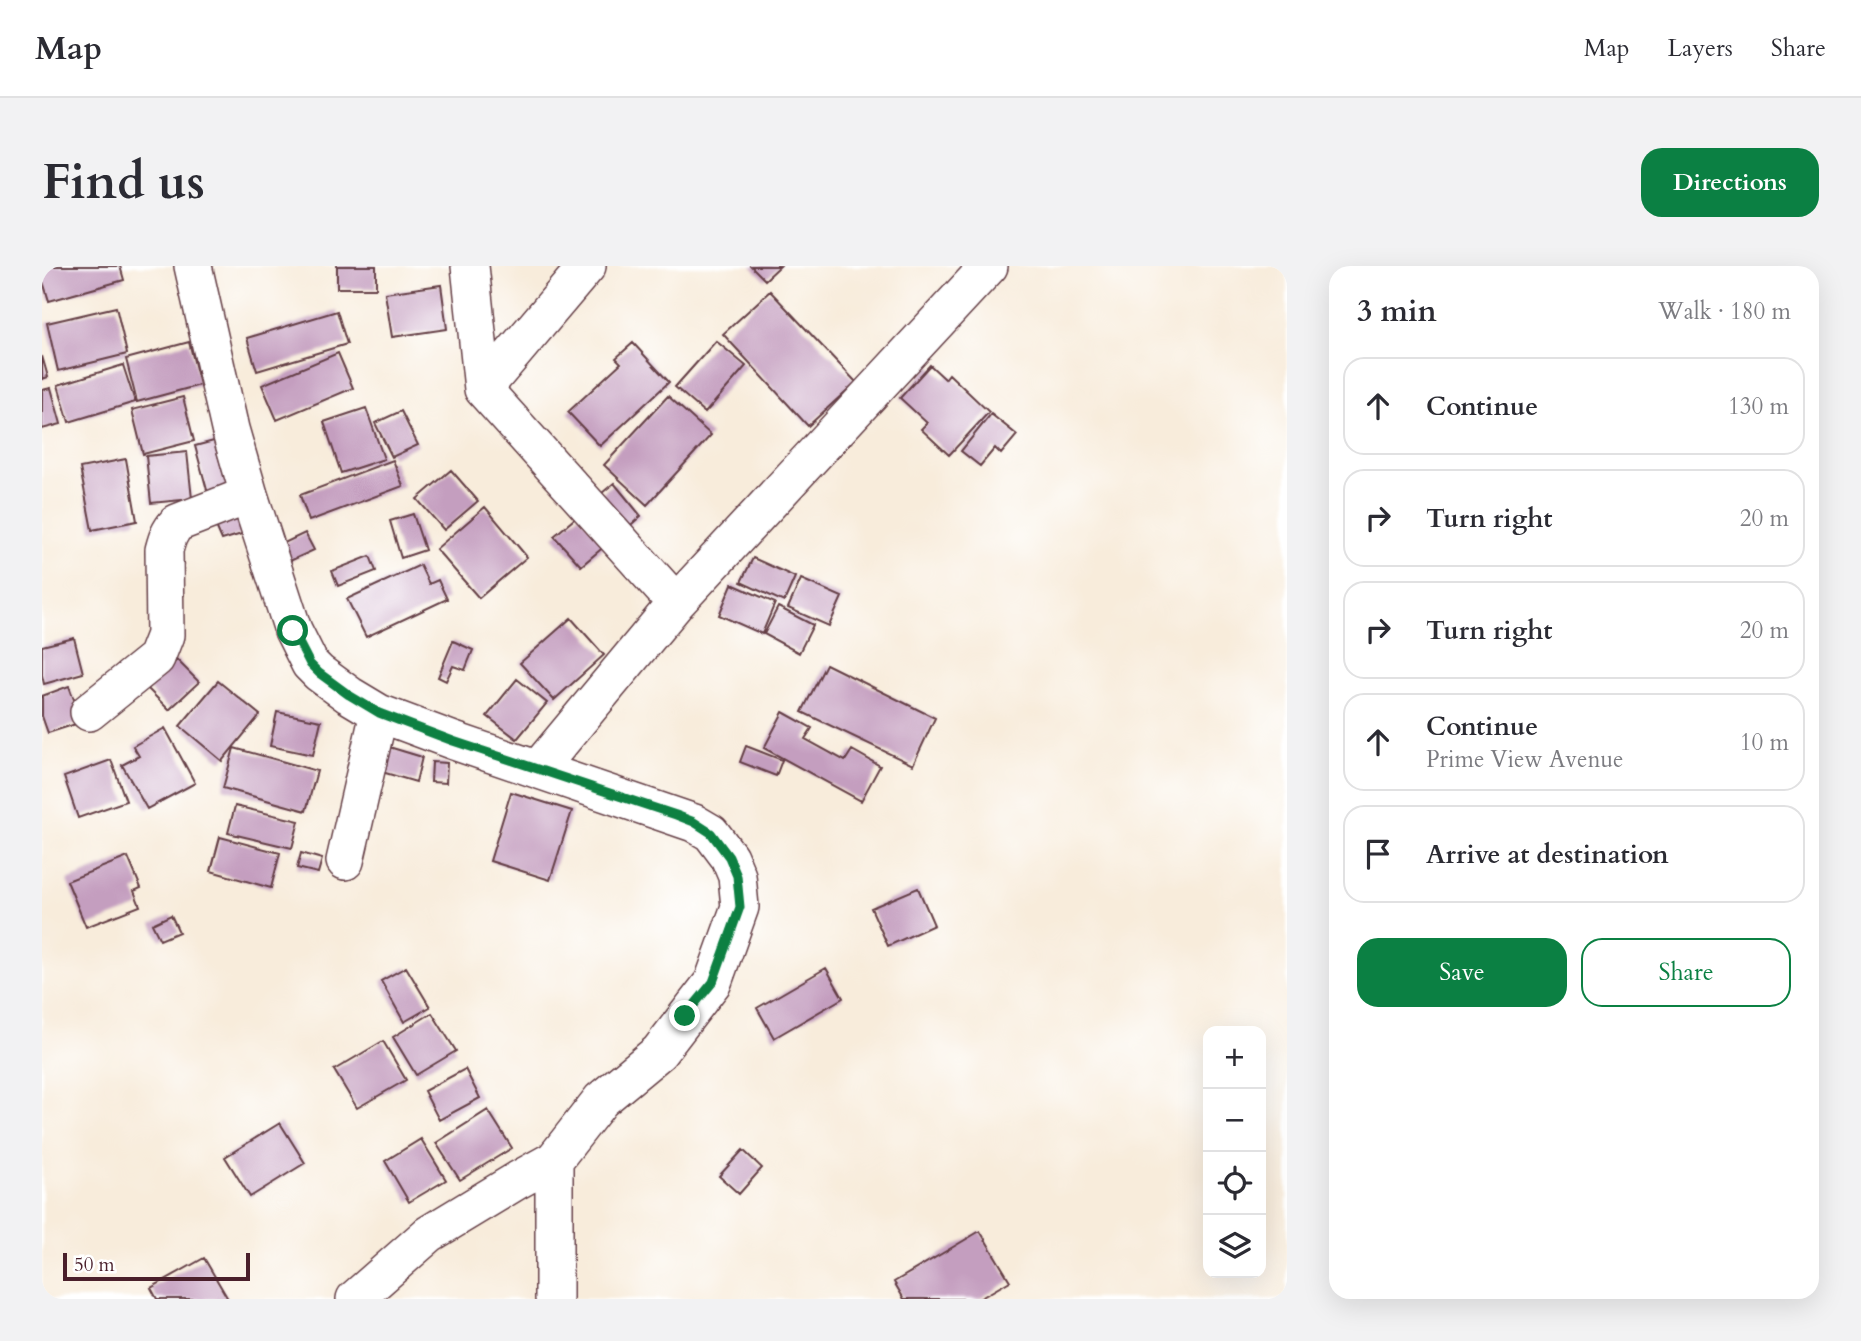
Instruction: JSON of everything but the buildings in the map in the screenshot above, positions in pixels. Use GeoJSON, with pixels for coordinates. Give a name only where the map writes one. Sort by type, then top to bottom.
{"type":"FeatureCollection","features":[{"type":"Feature","properties":{"kind":"street"},"geometry":{"type":"LineString","coordinates":[[193,266],[230,429],[293,631],[310,664],[349,695],[379,713],[453,741],[694,822],[711,833],[729,857],[737,876],[740,907],[713,982],[659,1052],[601,1100],[554,1160],[429,1234],[355,1299]]}},
{"type":"Feature","properties":{"kind":"street"},"geometry":{"type":"LineString","coordinates":[[470,266],[483,389],[676,603]]}},
{"type":"Feature","properties":{"kind":"street"},"geometry":{"type":"LineString","coordinates":[[483,389],[587,266]]}},
{"type":"Feature","properties":{"kind":"street"},"geometry":{"type":"LineString","coordinates":[[538,769],[676,603],[989,266]]}},
{"type":"Feature","properties":{"kind":"street"},"geometry":{"type":"LineString","coordinates":[[89,712],[156,658],[165,635],[164,550],[172,529],[177,523],[250,495]]}},
{"type":"Feature","properties":{"kind":"street"},"geometry":{"type":"LineString","coordinates":[[345,861],[379,713]]}},
{"type":"Feature","properties":{"kind":"street"},"geometry":{"type":"LineString","coordinates":[[554,1160],[554,1299]]}},
{"type":"Feature","properties":{"kind":"route"},"geometry":{"type":"LineString","coordinates":[[293,631],[310,664],[319,673],[379,713],[453,741],[676,815],[711,833],[729,857],[737,876],[740,907],[713,982],[685,1016]]}}]}
